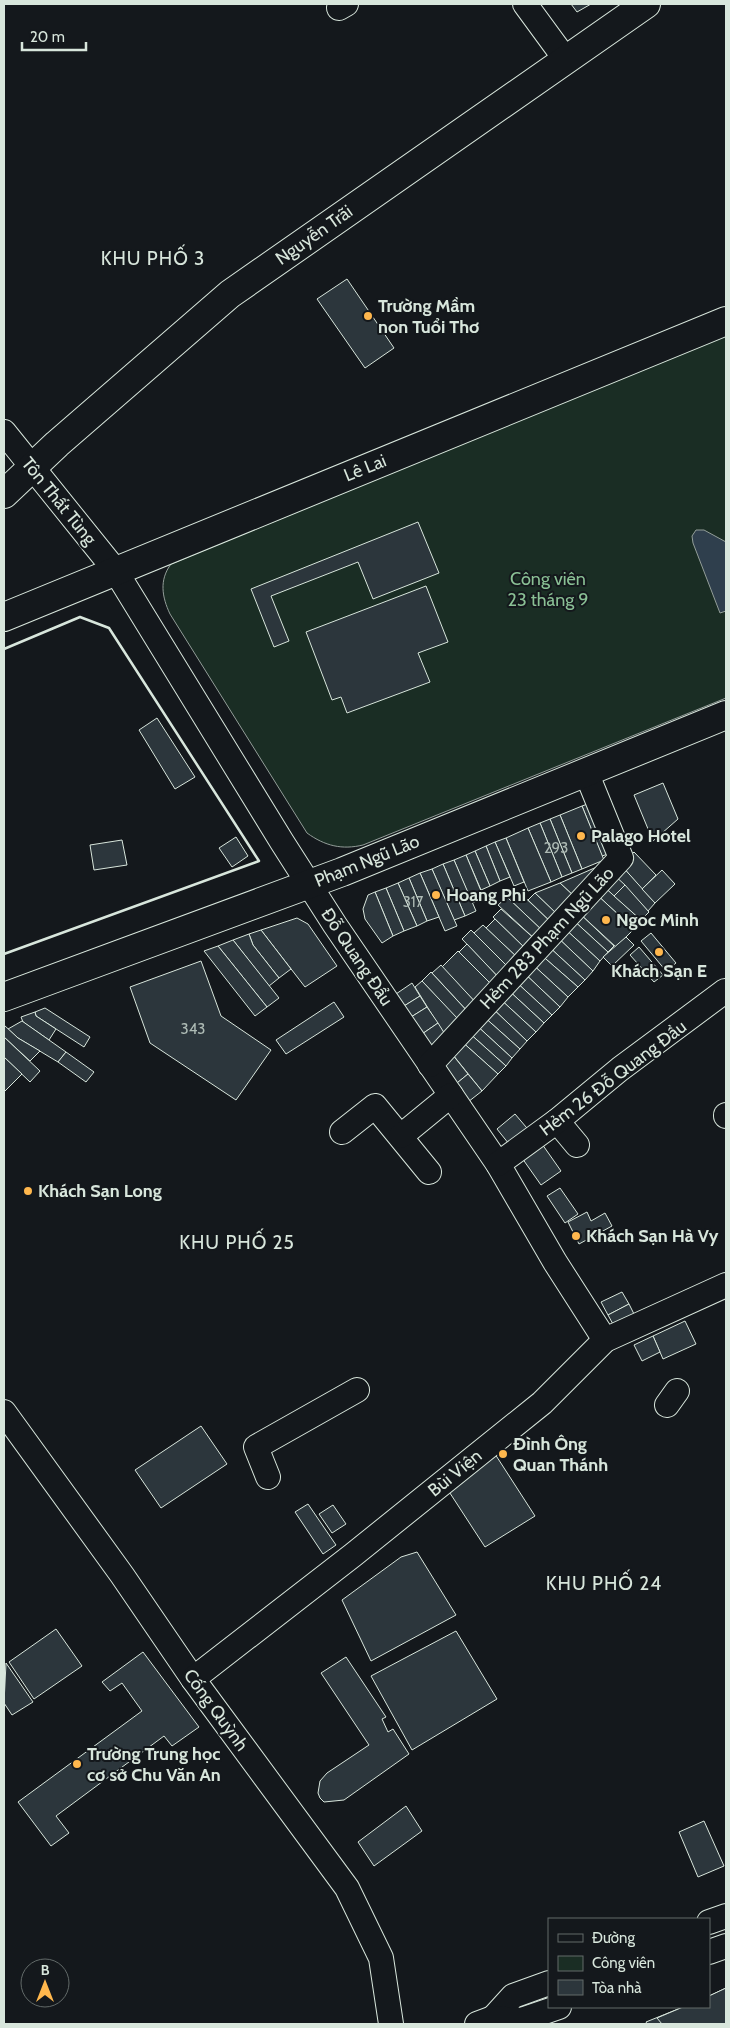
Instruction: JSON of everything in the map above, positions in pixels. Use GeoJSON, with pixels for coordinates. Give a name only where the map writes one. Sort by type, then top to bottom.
{"type":"FeatureCollection","features":[{"type":"Feature","properties":{"kind":"main road","name":"Nguyễn Trãi"},"geometry":{"type":"LineString","coordinates":[[4,494],[32,467],[230,294],[646,4]]}},
{"type":"Feature","properties":{"kind":"main road","name":"Lê Lai"},"geometry":{"type":"LineString","coordinates":[[4,617],[726,321]]}},
{"type":"Feature","properties":{"kind":"main road","name":"Phạm Ngũ Lão"},"geometry":{"type":"LineString","coordinates":[[4,997],[309,884],[726,715]]}},
{"type":"Feature","properties":{"kind":"street"},"geometry":{"type":"LineString","coordinates":[[525,4],[566,60]]}},
{"type":"Feature","properties":{"kind":"street","name":"Tôn Thất Tùng"},"geometry":{"type":"LineString","coordinates":[[4,432],[115,570]]}},
{"type":"Feature","properties":{"kind":"street","name":"Ðỗ Quang Ðẩu"},"geometry":{"type":"LineString","coordinates":[[115,570],[309,884],[498,1164],[555,1262],[605,1340]]}},
{"type":"Feature","properties":{"kind":"street","name":"Hẻm 283 Phạm Ngũ Lão"},"geometry":{"type":"LineString","coordinates":[[430,1065],[621,858],[586,772]]}},
{"type":"Feature","properties":{"kind":"street","name":"Hẻm 26 Ðỗ Quang Ðầu"},"geometry":{"type":"LineString","coordinates":[[498,1164],[557,1121],[620,1069],[725,992],[726,994]]}},
{"type":"Feature","properties":{"kind":"street"},"geometry":{"type":"LineString","coordinates":[[401,1136],[451,1095]]}},
{"type":"Feature","properties":{"kind":"street"},"geometry":{"type":"LineString","coordinates":[[342,1132],[374,1106],[401,1136],[429,1172]]}},
{"type":"Feature","properties":{"kind":"street"},"geometry":{"type":"LineString","coordinates":[[557,1121],[577,1145]]}},
{"type":"Feature","properties":{"kind":"street","name":"Bùi Viện"},"geometry":{"type":"LineString","coordinates":[[193,1679],[353,1555],[542,1403],[605,1340],[726,1285]]}},
{"type":"Feature","properties":{"kind":"street"},"geometry":{"type":"LineString","coordinates":[[268,1477],[256,1447],[357,1390]]}},
{"type":"Feature","properties":{"kind":"street","name":"Cống Quỳnh"},"geometry":{"type":"LineString","coordinates":[[4,1412],[122,1575],[193,1679],[347,1888],[382,1958],[391,2024]]}},
{"type":"Feature","properties":{"kind":"street"},"geometry":{"type":"LineString","coordinates":[[710,1922],[726,1916]]}},
{"type":"Feature","properties":{"kind":"street"},"geometry":{"type":"LineString","coordinates":[[710,1952],[726,1946]]}},
{"type":"Feature","properties":{"kind":"street"},"geometry":{"type":"LineString","coordinates":[[485,2021],[513,1996],[548,1983]]}},
{"type":"Feature","properties":{"kind":"street"},"geometry":{"type":"LineString","coordinates":[[485,2021],[521,2020],[556,2008]]}},
{"type":"Feature","properties":{"kind":"green space","name":"Công viên 23 tháng 9"},"geometry":{"type":"Polygon","coordinates":[[[726,335],[726,698],[363,845],[334,846],[320,841],[307,833],[170,614],[165,601],[163,582],[171,564],[726,335]]]}},
{"type":"Feature","properties":{"kind":"water"},"geometry":{"type":"Polygon","coordinates":[[[696,530],[704,530],[726,542],[726,611],[720,613],[693,543],[692,536],[696,530]]]}},
{"type":"Feature","properties":{"kind":"building"},"geometry":{"type":"Polygon","coordinates":[[[571,4],[591,4],[577,12],[571,4]]]}},
{"type":"Feature","properties":{"kind":"building"},"geometry":{"type":"Polygon","coordinates":[[[347,279],[394,348],[365,368],[317,299],[347,279]]]}},
{"type":"Feature","properties":{"kind":"building"},"geometry":{"type":"Polygon","coordinates":[[[418,522],[439,573],[373,599],[358,562],[271,596],[289,641],[274,647],[251,589],[418,522]]]}},
{"type":"Feature","properties":{"kind":"building"},"geometry":{"type":"Polygon","coordinates":[[[426,586],[448,642],[418,653],[430,682],[347,713],[341,697],[332,700],[306,632],[426,586]]]}},
{"type":"Feature","properties":{"kind":"building"},"geometry":{"type":"Polygon","coordinates":[[[157,718],[195,777],[175,789],[139,730],[157,718]]]}},
{"type":"Feature","properties":{"kind":"building"},"geometry":{"type":"Polygon","coordinates":[[[663,783],[678,819],[653,841],[634,795],[663,783]]]}},
{"type":"Feature","properties":{"kind":"building"},"geometry":{"type":"Polygon","coordinates":[[[593,802],[614,852],[602,856],[582,806],[593,802]]]}},
{"type":"Feature","properties":{"kind":"building","name":"Palago Hotel"},"geometry":{"type":"Polygon","coordinates":[[[582,806],[604,860],[582,869],[560,815],[582,806]]]}},
{"type":"Feature","properties":{"kind":"building"},"geometry":{"type":"Polygon","coordinates":[[[560,815],[582,869],[572,873],[550,819],[560,815]]]}},
{"type":"Feature","properties":{"kind":"building"},"geometry":{"type":"Polygon","coordinates":[[[550,819],[572,873],[562,877],[540,823],[550,819]]]}},
{"type":"Feature","properties":{"kind":"building"},"geometry":{"type":"Polygon","coordinates":[[[540,823],[562,877],[551,882],[528,828],[540,823]]]}},
{"type":"Feature","properties":{"kind":"building"},"geometry":{"type":"Polygon","coordinates":[[[528,828],[551,882],[528,891],[506,838],[528,828]]]}},
{"type":"Feature","properties":{"kind":"building"},"geometry":{"type":"Polygon","coordinates":[[[236,837],[248,856],[232,867],[219,848],[236,837]]]}},
{"type":"Feature","properties":{"kind":"building"},"geometry":{"type":"Polygon","coordinates":[[[506,838],[524,882],[514,886],[495,842],[506,838]]]}},
{"type":"Feature","properties":{"kind":"building"},"geometry":{"type":"Polygon","coordinates":[[[122,840],[127,865],[94,870],[90,845],[122,840]]]}},
{"type":"Feature","properties":{"kind":"building"},"geometry":{"type":"Polygon","coordinates":[[[495,842],[510,877],[500,881],[486,846],[495,842]]]}},
{"type":"Feature","properties":{"kind":"building"},"geometry":{"type":"Polygon","coordinates":[[[486,846],[500,881],[490,886],[475,851],[486,846]]]}},
{"type":"Feature","properties":{"kind":"building"},"geometry":{"type":"Polygon","coordinates":[[[475,851],[490,886],[481,890],[466,855],[475,851]]]}},
{"type":"Feature","properties":{"kind":"building"},"geometry":{"type":"Polygon","coordinates":[[[634,852],[656,875],[642,889],[621,865],[634,852]]]}},
{"type":"Feature","properties":{"kind":"building"},"geometry":{"type":"Polygon","coordinates":[[[466,855],[484,898],[472,903],[454,860],[466,855]]]}},
{"type":"Feature","properties":{"kind":"building"},"geometry":{"type":"Polygon","coordinates":[[[454,860],[476,911],[465,916],[443,864],[454,860]]]}},
{"type":"Feature","properties":{"kind":"building"},"geometry":{"type":"Polygon","coordinates":[[[443,864],[465,916],[454,920],[432,869],[443,864]]]}},
{"type":"Feature","properties":{"kind":"building"},"geometry":{"type":"Polygon","coordinates":[[[621,865],[655,903],[648,911],[613,874],[621,865]]]}},
{"type":"Feature","properties":{"kind":"building"},"geometry":{"type":"Polygon","coordinates":[[[599,866],[575,897],[560,883],[599,866]]]}},
{"type":"Feature","properties":{"kind":"building","name":"Hoang Phi"},"geometry":{"type":"Polygon","coordinates":[[[432,869],[457,926],[445,931],[420,873],[432,869]]]}},
{"type":"Feature","properties":{"kind":"building"},"geometry":{"type":"Polygon","coordinates":[[[662,870],[675,884],[655,903],[642,889],[662,870]]]}},
{"type":"Feature","properties":{"kind":"building"},"geometry":{"type":"Polygon","coordinates":[[[420,873],[439,917],[427,921],[409,878],[420,873]]]}},
{"type":"Feature","properties":{"kind":"building"},"geometry":{"type":"Polygon","coordinates":[[[613,874],[625,885],[614,896],[602,885],[613,874]]]}},
{"type":"Feature","properties":{"kind":"building"},"geometry":{"type":"Polygon","coordinates":[[[409,878],[427,921],[417,926],[398,883],[409,878]]]}},
{"type":"Feature","properties":{"kind":"building"},"geometry":{"type":"Polygon","coordinates":[[[398,883],[417,926],[404,931],[386,888],[398,883]]]}},
{"type":"Feature","properties":{"kind":"building"},"geometry":{"type":"Polygon","coordinates":[[[560,883],[577,899],[560,917],[535,893],[560,883]]]}},
{"type":"Feature","properties":{"kind":"building"},"geometry":{"type":"Polygon","coordinates":[[[602,885],[641,920],[634,929],[595,893],[602,885]]]}},
{"type":"Feature","properties":{"kind":"building"},"geometry":{"type":"Polygon","coordinates":[[[625,885],[649,912],[641,920],[614,896],[625,885]]]}},
{"type":"Feature","properties":{"kind":"building"},"geometry":{"type":"Polygon","coordinates":[[[386,888],[404,931],[393,936],[375,892],[386,888]]]}},
{"type":"Feature","properties":{"kind":"building"},"geometry":{"type":"Polygon","coordinates":[[[517,890],[553,924],[545,933],[508,898],[517,890]]]}},
{"type":"Feature","properties":{"kind":"building"},"geometry":{"type":"Polygon","coordinates":[[[375,892],[393,936],[382,943],[365,919],[363,909],[368,895],[375,892]]]}},
{"type":"Feature","properties":{"kind":"building"},"geometry":{"type":"Polygon","coordinates":[[[535,893],[560,917],[553,924],[528,900],[535,893]]]}},
{"type":"Feature","properties":{"kind":"building","name":"Ngoc Minh"},"geometry":{"type":"Polygon","coordinates":[[[595,893],[634,929],[616,947],[578,912],[595,893]]]}},
{"type":"Feature","properties":{"kind":"building"},"geometry":{"type":"Polygon","coordinates":[[[507,897],[545,933],[537,941],[498,905],[507,897]]]}},
{"type":"Feature","properties":{"kind":"building"},"geometry":{"type":"Polygon","coordinates":[[[501,909],[537,941],[528,951],[493,917],[501,909]]]}},
{"type":"Feature","properties":{"kind":"building"},"geometry":{"type":"Polygon","coordinates":[[[578,912],[614,946],[608,952],[571,918],[578,912]]]}},
{"type":"Feature","properties":{"kind":"building"},"geometry":{"type":"Polygon","coordinates":[[[297,918],[308,924],[337,966],[305,987],[261,930],[297,918]]]}},
{"type":"Feature","properties":{"kind":"building"},"geometry":{"type":"Polygon","coordinates":[[[571,918],[608,952],[600,961],[563,927],[571,918]]]}},
{"type":"Feature","properties":{"kind":"building"},"geometry":{"type":"Polygon","coordinates":[[[495,919],[528,951],[520,960],[486,928],[495,919]]]}},
{"type":"Feature","properties":{"kind":"building"},"geometry":{"type":"Polygon","coordinates":[[[483,925],[520,960],[511,970],[474,933],[483,925]]]}},
{"type":"Feature","properties":{"kind":"building"},"geometry":{"type":"Polygon","coordinates":[[[563,927],[600,961],[593,971],[555,935],[563,927]]]}},
{"type":"Feature","properties":{"kind":"building"},"geometry":{"type":"Polygon","coordinates":[[[261,930],[291,969],[279,978],[253,945],[249,934],[261,930]]]}},
{"type":"Feature","properties":{"kind":"building"},"geometry":{"type":"Polygon","coordinates":[[[471,930],[511,970],[501,980],[462,939],[471,930]]]}},
{"type":"Feature","properties":{"kind":"building","name":"Khách Sạn E"},"geometry":{"type":"Polygon","coordinates":[[[651,933],[676,963],[666,971],[641,941],[651,933]]]}},
{"type":"Feature","properties":{"kind":"building"},"geometry":{"type":"Polygon","coordinates":[[[249,934],[253,945],[279,978],[269,986],[233,940],[249,934]]]}},
{"type":"Feature","properties":{"kind":"building"},"geometry":{"type":"Polygon","coordinates":[[[555,935],[593,971],[585,980],[547,945],[555,935]]]}},
{"type":"Feature","properties":{"kind":"building"},"geometry":{"type":"Polygon","coordinates":[[[626,937],[634,945],[612,966],[603,957],[626,937]]]}},
{"type":"Feature","properties":{"kind":"building"},"geometry":{"type":"Polygon","coordinates":[[[233,940],[279,998],[267,1007],[218,946],[233,940]]]}},
{"type":"Feature","properties":{"kind":"building"},"geometry":{"type":"Polygon","coordinates":[[[467,944],[501,980],[494,987],[459,952],[467,944]]]}},
{"type":"Feature","properties":{"kind":"building"},"geometry":{"type":"Polygon","coordinates":[[[547,945],[585,980],[578,987],[539,953],[547,945]]]}},
{"type":"Feature","properties":{"kind":"building"},"geometry":{"type":"Polygon","coordinates":[[[218,946],[267,1007],[255,1016],[204,951],[218,946]]]}},
{"type":"Feature","properties":{"kind":"building"},"geometry":{"type":"Polygon","coordinates":[[[639,947],[663,975],[654,982],[630,955],[639,947]]]}},
{"type":"Feature","properties":{"kind":"building"},"geometry":{"type":"Polygon","coordinates":[[[458,951],[494,987],[478,1005],[442,967],[458,951]]]}},
{"type":"Feature","properties":{"kind":"building"},"geometry":{"type":"Polygon","coordinates":[[[539,953],[578,987],[568,997],[530,962],[539,953]]]}},
{"type":"Feature","properties":{"kind":"building"},"geometry":{"type":"Polygon","coordinates":[[[201,961],[221,1016],[271,1050],[236,1100],[150,1043],[130,987],[201,961]]]}},
{"type":"Feature","properties":{"kind":"building"},"geometry":{"type":"Polygon","coordinates":[[[530,962],[568,997],[560,1007],[522,971],[530,962]]]}},
{"type":"Feature","properties":{"kind":"building"},"geometry":{"type":"Polygon","coordinates":[[[441,965],[478,1005],[470,1014],[432,973],[441,965]]]}},
{"type":"Feature","properties":{"kind":"building"},"geometry":{"type":"Polygon","coordinates":[[[522,971],[560,1007],[552,1015],[514,980],[522,971]]]}},
{"type":"Feature","properties":{"kind":"building"},"geometry":{"type":"Polygon","coordinates":[[[431,972],[468,1012],[460,1022],[422,981],[431,972]]]}},
{"type":"Feature","properties":{"kind":"building"},"geometry":{"type":"Polygon","coordinates":[[[514,980],[552,1015],[544,1023],[506,988],[514,980]]]}},
{"type":"Feature","properties":{"kind":"building"},"geometry":{"type":"Polygon","coordinates":[[[422,981],[458,1019],[444,1034],[415,987],[422,981]]]}},
{"type":"Feature","properties":{"kind":"building"},"geometry":{"type":"Polygon","coordinates":[[[412,983],[420,996],[404,1006],[396,994],[412,983]]]}},
{"type":"Feature","properties":{"kind":"building"},"geometry":{"type":"Polygon","coordinates":[[[506,988],[544,1023],[536,1032],[498,997],[506,988]]]}},
{"type":"Feature","properties":{"kind":"building"},"geometry":{"type":"Polygon","coordinates":[[[420,996],[427,1007],[411,1017],[404,1006],[420,996]]]}},
{"type":"Feature","properties":{"kind":"building"},"geometry":{"type":"Polygon","coordinates":[[[498,997],[536,1032],[527,1041],[490,1006],[498,997]]]}},
{"type":"Feature","properties":{"kind":"building"},"geometry":{"type":"Polygon","coordinates":[[[334,1002],[344,1017],[286,1054],[276,1040],[334,1002]]]}},
{"type":"Feature","properties":{"kind":"building"},"geometry":{"type":"Polygon","coordinates":[[[490,1006],[527,1041],[520,1049],[482,1015],[490,1006]]]}},
{"type":"Feature","properties":{"kind":"building"},"geometry":{"type":"Polygon","coordinates":[[[427,1007],[438,1023],[422,1034],[411,1017],[427,1007]]]}},
{"type":"Feature","properties":{"kind":"building"},"geometry":{"type":"Polygon","coordinates":[[[45,1008],[90,1037],[84,1047],[36,1016],[35,1012],[45,1008]]]}},
{"type":"Feature","properties":{"kind":"building"},"geometry":{"type":"Polygon","coordinates":[[[35,1012],[36,1016],[56,1029],[49,1040],[23,1022],[21,1017],[35,1012]]]}},
{"type":"Feature","properties":{"kind":"building"},"geometry":{"type":"Polygon","coordinates":[[[482,1015],[520,1049],[512,1058],[474,1023],[482,1015]]]}},
{"type":"Feature","properties":{"kind":"building"},"geometry":{"type":"Polygon","coordinates":[[[22,1021],[66,1052],[58,1062],[18,1038],[8,1029],[22,1021]]]}},
{"type":"Feature","properties":{"kind":"building"},"geometry":{"type":"Polygon","coordinates":[[[438,1023],[448,1039],[432,1050],[422,1034],[438,1023]]]}},
{"type":"Feature","properties":{"kind":"building"},"geometry":{"type":"Polygon","coordinates":[[[474,1023],[512,1058],[506,1066],[467,1031],[474,1023]]]}},
{"type":"Feature","properties":{"kind":"building"},"geometry":{"type":"Polygon","coordinates":[[[4,1025],[18,1038],[40,1051],[30,1061],[4,1037],[4,1025]]]}},
{"type":"Feature","properties":{"kind":"building"},"geometry":{"type":"Polygon","coordinates":[[[467,1031],[506,1066],[498,1074],[459,1039],[467,1031]]]}},
{"type":"Feature","properties":{"kind":"building"},"geometry":{"type":"Polygon","coordinates":[[[4,1037],[40,1071],[30,1082],[4,1057],[4,1037]]]}},
{"type":"Feature","properties":{"kind":"building"},"geometry":{"type":"Polygon","coordinates":[[[459,1039],[498,1074],[482,1091],[449,1050],[459,1039]]]}},
{"type":"Feature","properties":{"kind":"building"},"geometry":{"type":"Polygon","coordinates":[[[66,1052],[94,1072],[86,1082],[58,1062],[66,1052]]]}},
{"type":"Feature","properties":{"kind":"building"},"geometry":{"type":"Polygon","coordinates":[[[452,1054],[468,1074],[457,1083],[442,1060],[452,1054]]]}},
{"type":"Feature","properties":{"kind":"building"},"geometry":{"type":"Polygon","coordinates":[[[4,1057],[22,1074],[5,1091],[4,1090],[4,1057]]]}},
{"type":"Feature","properties":{"kind":"building"},"geometry":{"type":"Polygon","coordinates":[[[468,1074],[482,1091],[468,1102],[457,1083],[468,1074]]]}},
{"type":"Feature","properties":{"kind":"building"},"geometry":{"type":"Polygon","coordinates":[[[515,1114],[532,1134],[513,1149],[497,1129],[515,1114]]]}},
{"type":"Feature","properties":{"kind":"building"},"geometry":{"type":"Polygon","coordinates":[[[542,1144],[561,1171],[541,1185],[522,1158],[542,1144]]]}},
{"type":"Feature","properties":{"kind":"building"},"geometry":{"type":"Polygon","coordinates":[[[560,1188],[578,1214],[565,1223],[547,1196],[560,1188]]]}},
{"type":"Feature","properties":{"kind":"building"},"geometry":{"type":"Polygon","coordinates":[[[587,1212],[591,1221],[605,1213],[612,1226],[579,1244],[568,1222],[587,1212]]]}},
{"type":"Feature","properties":{"kind":"building"},"geometry":{"type":"Polygon","coordinates":[[[622,1292],[629,1304],[608,1315],[601,1302],[622,1292]]]}},
{"type":"Feature","properties":{"kind":"building"},"geometry":{"type":"Polygon","coordinates":[[[629,1304],[634,1314],[614,1326],[608,1315],[629,1304]]]}},
{"type":"Feature","properties":{"kind":"building"},"geometry":{"type":"Polygon","coordinates":[[[685,1321],[696,1344],[663,1359],[653,1336],[685,1321]]]}},
{"type":"Feature","properties":{"kind":"building"},"geometry":{"type":"Polygon","coordinates":[[[653,1336],[660,1352],[642,1361],[634,1345],[653,1336]]]}},
{"type":"Feature","properties":{"kind":"building"},"geometry":{"type":"Polygon","coordinates":[[[201,1426],[227,1464],[161,1508],[135,1470],[201,1426]]]}},
{"type":"Feature","properties":{"kind":"building"},"geometry":{"type":"Polygon","coordinates":[[[495,1454],[535,1516],[485,1547],[446,1487],[495,1454]]]}},
{"type":"Feature","properties":{"kind":"building"},"geometry":{"type":"Polygon","coordinates":[[[308,1504],[336,1545],[323,1554],[295,1512],[308,1504]]]}},
{"type":"Feature","properties":{"kind":"building"},"geometry":{"type":"Polygon","coordinates":[[[333,1505],[346,1524],[332,1533],[319,1514],[333,1505]]]}},
{"type":"Feature","properties":{"kind":"building"},"geometry":{"type":"Polygon","coordinates":[[[417,1552],[456,1615],[371,1661],[342,1600],[401,1557],[417,1552]]]}},
{"type":"Feature","properties":{"kind":"building"},"geometry":{"type":"Polygon","coordinates":[[[56,1629],[82,1666],[34,1699],[9,1662],[56,1629]]]}},
{"type":"Feature","properties":{"kind":"building"},"geometry":{"type":"Polygon","coordinates":[[[456,1631],[497,1699],[412,1750],[371,1676],[456,1631]]]}},
{"type":"Feature","properties":{"kind":"building"},"geometry":{"type":"Polygon","coordinates":[[[143,1652],[199,1727],[172,1746],[164,1736],[56,1816],[69,1833],[51,1846],[18,1802],[142,1711],[122,1683],[110,1691],[102,1682],[143,1652]]]}},
{"type":"Feature","properties":{"kind":"building"},"geometry":{"type":"Polygon","coordinates":[[[346,1657],[386,1717],[382,1719],[388,1732],[393,1729],[409,1754],[344,1800],[324,1802],[318,1793],[320,1781],[327,1773],[369,1745],[321,1673],[346,1657]]]}},
{"type":"Feature","properties":{"kind":"building"},"geometry":{"type":"Polygon","coordinates":[[[6,1663],[33,1702],[12,1715],[4,1703],[6,1663]]]}},
{"type":"Feature","properties":{"kind":"building"},"geometry":{"type":"Polygon","coordinates":[[[406,1806],[422,1831],[374,1866],[358,1842],[406,1806]]]}},
{"type":"Feature","properties":{"kind":"building"},"geometry":{"type":"Polygon","coordinates":[[[704,1821],[724,1866],[698,1877],[679,1832],[704,1821]]]}},
{"type":"Feature","properties":{"kind":"building"},"geometry":{"type":"Polygon","coordinates":[[[726,1988],[726,2024],[647,2024],[646,2022],[681,2008],[710,2008],[710,1996],[726,1988]]]}},
{"type":"Feature","properties":{"kind":"building"},"geometry":{"type":"Polygon","coordinates":[[[726,1988],[726,2024],[662,2024],[657,2018],[681,2008],[710,2008],[710,1996],[726,1988]]]}},
{"type":"Feature","properties":{"kind":"wall"},"geometry":{"type":"LineString","coordinates":[[4,649],[80,617],[109,628],[259,861],[4,954]]}},
{"type":"Feature","properties":{"kind":"place","name":"Trường Mầm non Tuổi Thơ"},"geometry":{"type":"Point","coordinates":[368,316]}},
{"type":"Feature","properties":{"kind":"place","name":"Palago Hotel"},"geometry":{"type":"Point","coordinates":[581,836]}},
{"type":"Feature","properties":{"kind":"place","name":"Hoang Phi"},"geometry":{"type":"Point","coordinates":[436,895]}},
{"type":"Feature","properties":{"kind":"place","name":"Ngoc Minh"},"geometry":{"type":"Point","coordinates":[606,920]}},
{"type":"Feature","properties":{"kind":"place","name":"Khách Sạn E"},"geometry":{"type":"Point","coordinates":[659,952]}},
{"type":"Feature","properties":{"kind":"place","name":"Khách Sạn Long"},"geometry":{"type":"Point","coordinates":[28,1191]}},
{"type":"Feature","properties":{"kind":"place","name":"Khách Sạn Hà Vy"},"geometry":{"type":"Point","coordinates":[576,1236]}},
{"type":"Feature","properties":{"kind":"place","name":"Đình Ông Quan Thánh"},"geometry":{"type":"Point","coordinates":[503,1454]}},
{"type":"Feature","properties":{"kind":"place","name":"Trường Trung học cơ sở Chu Văn An"},"geometry":{"type":"Point","coordinates":[77,1764]}},
{"type":"Feature","properties":{"kind":"district","name":"KHU PHỐ 3"},"geometry":{"type":"Point","coordinates":[153,258]}},
{"type":"Feature","properties":{"kind":"district","name":"KHU PHỐ 25"},"geometry":{"type":"Point","coordinates":[237,1242]}},
{"type":"Feature","properties":{"kind":"district","name":"KHU PHỐ 24"},"geometry":{"type":"Point","coordinates":[604,1583]}}]}
